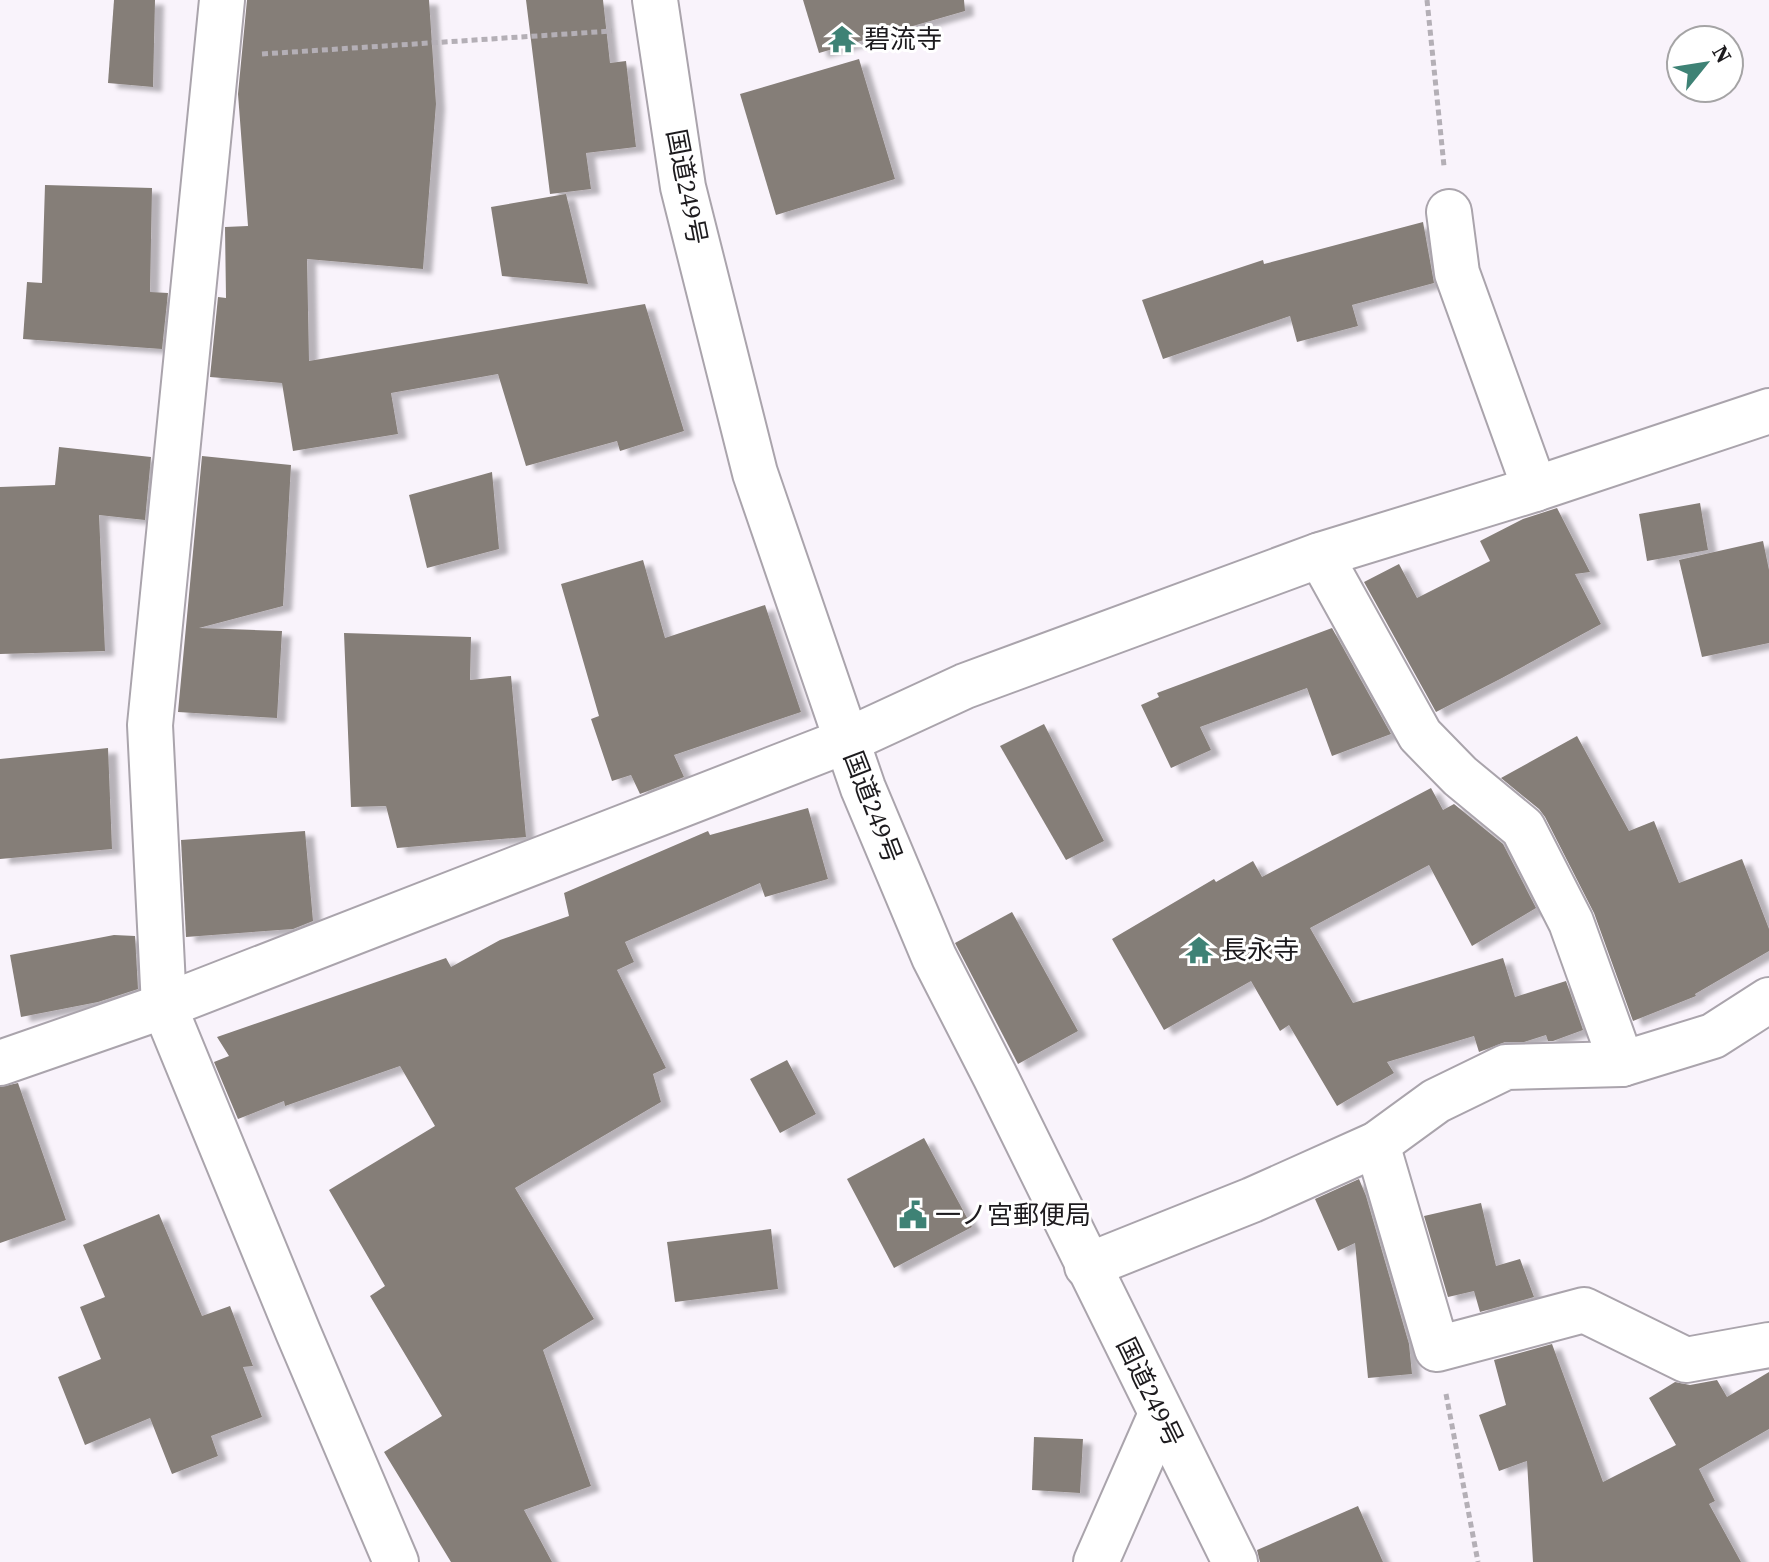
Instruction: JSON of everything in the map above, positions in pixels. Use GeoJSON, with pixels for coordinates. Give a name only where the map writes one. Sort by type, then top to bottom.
{"type":"FeatureCollection","features":[{"type":"Feature","properties":{"kind":"main road"},"geometry":{"type":"LineString","coordinates":[[222,0],[150,725],[164,1006],[396,1562]]}},
{"type":"Feature","properties":{"kind":"main road","name":"国道249号"},"geometry":{"type":"LineString","coordinates":[[657,14],[683,187],[755,473],[863,788],[934,957],[1235,1562]]}},
{"type":"Feature","properties":{"kind":"main road"},"geometry":{"type":"LineString","coordinates":[[1449,212],[1457,273],[1535,489]]}},
{"type":"Feature","properties":{"kind":"main road"},"geometry":{"type":"LineString","coordinates":[[0,1063],[164,1006],[848,740],[965,686],[1320,555],[1535,489],[1769,411]]}},
{"type":"Feature","properties":{"kind":"main road"},"geometry":{"type":"LineString","coordinates":[[1320,555],[1420,735],[1460,776],[1523,828],[1571,922],[1622,1064]]}},
{"type":"Feature","properties":{"kind":"main road"},"geometry":{"type":"LineString","coordinates":[[1087,1266],[1252,1200],[1377,1144],[1436,1101],[1506,1067],[1622,1064],[1713,1036],[1769,1000]]}},
{"type":"Feature","properties":{"kind":"main road"},"geometry":{"type":"LineString","coordinates":[[1377,1144],[1437,1349],[1584,1310],[1686,1360],[1769,1345]]}},
{"type":"Feature","properties":{"kind":"main road"},"geometry":{"type":"LineString","coordinates":[[1096,1562],[1161,1414]]}},
{"type":"Feature","properties":{"kind":"path"},"geometry":{"type":"LineString","coordinates":[[1427,0],[1449,212]]}},
{"type":"Feature","properties":{"kind":"path"},"geometry":{"type":"LineString","coordinates":[[217,57],[657,14]]}},
{"type":"Feature","properties":{"kind":"path"},"geometry":{"type":"LineString","coordinates":[[1437,1349],[1478,1562]]}},
{"type":"Feature","properties":{"kind":"building"},"geometry":{"type":"Polygon","coordinates":[[[114,0],[155,0],[153,87],[108,83],[114,0]]]}},
{"type":"Feature","properties":{"kind":"building"},"geometry":{"type":"Polygon","coordinates":[[[247,0],[429,0],[436,104],[423,269],[307,259],[309,361],[645,304],[684,431],[620,451],[617,441],[526,466],[498,374],[391,393],[398,434],[293,451],[282,383],[210,377],[218,297],[226,298],[225,227],[248,226],[238,94],[247,0]]]}},
{"type":"Feature","properties":{"kind":"building"},"geometry":{"type":"Polygon","coordinates":[[[526,0],[603,0],[610,63],[626,61],[636,147],[586,153],[591,189],[550,194],[526,0]]]}},
{"type":"Feature","properties":{"kind":"building","name":"碧流寺"},"geometry":{"type":"Polygon","coordinates":[[[803,0],[964,0],[965,11],[819,53],[803,0]]]}},
{"type":"Feature","properties":{"kind":"building"},"geometry":{"type":"Polygon","coordinates":[[[859,59],[895,179],[776,215],[740,94],[859,59]]]}},
{"type":"Feature","properties":{"kind":"building"},"geometry":{"type":"Polygon","coordinates":[[[45,185],[152,188],[150,292],[168,293],[162,349],[23,339],[27,282],[42,283],[45,185]]]}},
{"type":"Feature","properties":{"kind":"building"},"geometry":{"type":"Polygon","coordinates":[[[566,194],[588,284],[502,276],[491,207],[566,194]]]}},
{"type":"Feature","properties":{"kind":"building"},"geometry":{"type":"Polygon","coordinates":[[[1423,222],[1434,283],[1352,305],[1358,326],[1297,342],[1290,316],[1163,359],[1142,300],[1263,260],[1264,264],[1423,222]]]}},
{"type":"Feature","properties":{"kind":"building"},"geometry":{"type":"Polygon","coordinates":[[[59,447],[151,457],[145,520],[99,515],[105,651],[0,654],[0,487],[55,485],[59,447]]]}},
{"type":"Feature","properties":{"kind":"building"},"geometry":{"type":"Polygon","coordinates":[[[202,456],[291,465],[283,606],[199,628],[282,631],[277,718],[178,712],[202,456]]]}},
{"type":"Feature","properties":{"kind":"building"},"geometry":{"type":"Polygon","coordinates":[[[492,472],[499,549],[427,568],[409,495],[492,472]]]}},
{"type":"Feature","properties":{"kind":"building"},"geometry":{"type":"Polygon","coordinates":[[[1700,503],[1708,550],[1647,561],[1639,514],[1700,503]]]}},
{"type":"Feature","properties":{"kind":"building"},"geometry":{"type":"Polygon","coordinates":[[[1557,508],[1590,572],[1575,574],[1601,624],[1436,712],[1364,582],[1399,564],[1417,598],[1490,561],[1480,541],[1523,519],[1557,508]]]}},
{"type":"Feature","properties":{"kind":"building"},"geometry":{"type":"Polygon","coordinates":[[[1763,541],[1769,570],[1769,643],[1702,657],[1679,560],[1763,541]]]}},
{"type":"Feature","properties":{"kind":"building"},"geometry":{"type":"Polygon","coordinates":[[[643,560],[665,638],[765,605],[801,712],[674,755],[684,777],[640,794],[631,775],[612,781],[591,719],[599,716],[561,584],[643,560]]]}},
{"type":"Feature","properties":{"kind":"building"},"geometry":{"type":"Polygon","coordinates":[[[1332,628],[1391,734],[1332,756],[1307,688],[1200,727],[1211,750],[1171,768],[1141,705],[1159,697],[1157,693],[1332,628]]]}},
{"type":"Feature","properties":{"kind":"building"},"geometry":{"type":"Polygon","coordinates":[[[344,633],[471,637],[470,680],[511,676],[526,837],[397,848],[386,806],[351,807],[344,633]]]}},
{"type":"Feature","properties":{"kind":"building"},"geometry":{"type":"Polygon","coordinates":[[[1044,724],[1104,841],[1066,860],[1000,746],[1044,724]]]}},
{"type":"Feature","properties":{"kind":"building"},"geometry":{"type":"Polygon","coordinates":[[[1577,736],[1629,831],[1654,821],[1679,883],[1742,859],[1769,929],[1769,951],[1696,996],[1633,1021],[1594,913],[1545,817],[1501,778],[1577,736]]]}},
{"type":"Feature","properties":{"kind":"building"},"geometry":{"type":"Polygon","coordinates":[[[108,748],[112,849],[0,859],[0,759],[108,748]]]}},
{"type":"Feature","properties":{"kind":"building"},"geometry":{"type":"Polygon","coordinates":[[[1431,788],[1443,810],[1454,804],[1503,844],[1536,908],[1472,946],[1429,865],[1310,928],[1353,1003],[1503,958],[1515,997],[1566,981],[1583,1030],[1553,1041],[1548,1041],[1546,1035],[1524,1042],[1505,1042],[1479,1052],[1474,1036],[1387,1062],[1394,1073],[1337,1106],[1289,1025],[1280,1031],[1251,981],[1164,1030],[1112,939],[1214,879],[1216,882],[1253,861],[1262,877],[1431,788]]]}},
{"type":"Feature","properties":{"kind":"building"},"geometry":{"type":"Polygon","coordinates":[[[808,808],[828,879],[765,897],[760,883],[625,942],[634,962],[617,970],[666,1068],[653,1074],[661,1102],[515,1188],[594,1319],[543,1350],[591,1486],[524,1510],[552,1562],[451,1562],[384,1452],[442,1416],[370,1296],[385,1286],[329,1190],[435,1126],[400,1066],[285,1106],[284,1101],[238,1119],[214,1062],[229,1056],[217,1037],[446,958],[451,967],[500,940],[569,916],[564,893],[708,831],[710,835],[808,808]]]}},
{"type":"Feature","properties":{"kind":"building"},"geometry":{"type":"Polygon","coordinates":[[[305,831],[313,921],[293,929],[186,937],[181,840],[305,831]]]}},
{"type":"Feature","properties":{"kind":"building"},"geometry":{"type":"Polygon","coordinates":[[[1012,912],[1078,1031],[1018,1064],[955,943],[1012,912]]]}},
{"type":"Feature","properties":{"kind":"building"},"geometry":{"type":"Polygon","coordinates":[[[114,935],[135,936],[138,989],[98,1002],[21,1017],[10,955],[114,935]]]}},
{"type":"Feature","properties":{"kind":"building"},"geometry":{"type":"Polygon","coordinates":[[[787,1060],[816,1114],[780,1133],[750,1079],[787,1060]]]}},
{"type":"Feature","properties":{"kind":"building"},"geometry":{"type":"Polygon","coordinates":[[[18,1083],[66,1220],[0,1243],[0,1087],[18,1083]]]}},
{"type":"Feature","properties":{"kind":"building"},"geometry":{"type":"Polygon","coordinates":[[[924,1138],[972,1227],[894,1268],[847,1179],[924,1138]]]}},
{"type":"Feature","properties":{"kind":"building"},"geometry":{"type":"Polygon","coordinates":[[[1359,1179],[1409,1344],[1412,1374],[1368,1378],[1355,1243],[1338,1251],[1315,1199],[1359,1179]]]}},
{"type":"Feature","properties":{"kind":"building"},"geometry":{"type":"Polygon","coordinates":[[[1481,1203],[1496,1266],[1520,1259],[1534,1297],[1480,1312],[1474,1291],[1448,1297],[1424,1216],[1481,1203]]]}},
{"type":"Feature","properties":{"kind":"building"},"geometry":{"type":"Polygon","coordinates":[[[159,1214],[202,1316],[230,1306],[253,1366],[243,1367],[262,1417],[211,1436],[218,1456],[172,1474],[150,1418],[85,1445],[58,1377],[101,1359],[80,1307],[105,1297],[83,1245],[159,1214]]]}},
{"type":"Feature","properties":{"kind":"building"},"geometry":{"type":"Polygon","coordinates":[[[771,1229],[778,1289],[675,1302],[667,1242],[771,1229]]]}},
{"type":"Feature","properties":{"kind":"building"},"geometry":{"type":"Polygon","coordinates":[[[1552,1344],[1603,1482],[1676,1445],[1649,1398],[1675,1382],[1690,1385],[1717,1380],[1727,1397],[1769,1372],[1769,1429],[1699,1469],[1715,1501],[1709,1504],[1741,1562],[1533,1562],[1527,1461],[1499,1471],[1479,1415],[1506,1405],[1494,1360],[1552,1344]]]}},
{"type":"Feature","properties":{"kind":"building"},"geometry":{"type":"Polygon","coordinates":[[[1034,1437],[1083,1439],[1080,1493],[1032,1490],[1034,1437]]]}},
{"type":"Feature","properties":{"kind":"building"},"geometry":{"type":"Polygon","coordinates":[[[1358,1506],[1383,1562],[1260,1562],[1257,1550],[1358,1506]]]}},
{"type":"Feature","properties":{"kind":"place","name":"碧流寺"},"geometry":{"type":"Point","coordinates":[842,39]}},
{"type":"Feature","properties":{"kind":"place","name":"長永寺"},"geometry":{"type":"Point","coordinates":[1199,950]}},
{"type":"Feature","properties":{"kind":"place","name":"一ノ宮郵便局"},"geometry":{"type":"Point","coordinates":[913,1215]}}]}
